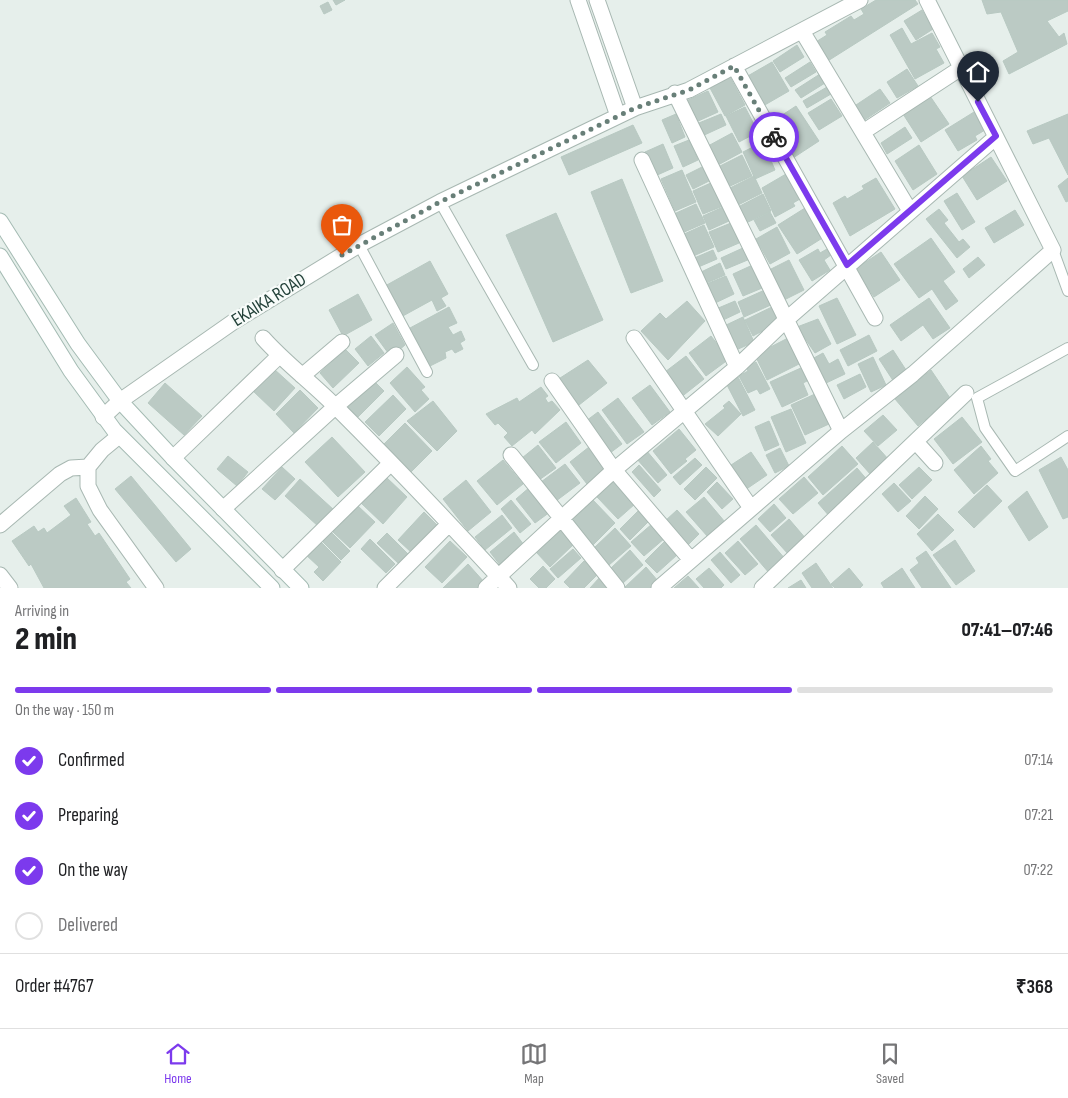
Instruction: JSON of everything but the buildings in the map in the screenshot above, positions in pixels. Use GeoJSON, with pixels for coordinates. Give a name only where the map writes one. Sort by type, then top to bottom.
{"type":"FeatureCollection","features":[{"type":"Feature","properties":{"kind":"street"},"geometry":{"type":"LineString","coordinates":[[578,0],[618,116]]}},
{"type":"Feature","properties":{"kind":"street"},"geometry":{"type":"LineString","coordinates":[[597,0],[635,108]]}},
{"type":"Feature","properties":{"kind":"street","name":"EKAIKA ROAD"},"geometry":{"type":"LineString","coordinates":[[103,417],[120,401],[233,322],[358,245],[440,202],[635,108],[689,90],[860,0]]}},
{"type":"Feature","properties":{"kind":"street"},"geometry":{"type":"LineString","coordinates":[[659,588],[841,432],[913,374],[1053,250],[927,0]]}},
{"type":"Feature","properties":{"kind":"street"},"geometry":{"type":"LineString","coordinates":[[802,31],[910,211]]}},
{"type":"Feature","properties":{"kind":"street"},"geometry":{"type":"LineString","coordinates":[[734,66],[876,318]]}},
{"type":"Feature","properties":{"kind":"street"},"geometry":{"type":"LineString","coordinates":[[863,132],[961,68]]}},
{"type":"Feature","properties":{"kind":"street"},"geometry":{"type":"LineString","coordinates":[[676,93],[841,432]]}},
{"type":"Feature","properties":{"kind":"street"},"geometry":{"type":"LineString","coordinates":[[486,588],[614,470],[737,366],[847,265],[996,136]]}},
{"type":"Feature","properties":{"kind":"street"},"geometry":{"type":"LineString","coordinates":[[642,160],[737,366]]}},
{"type":"Feature","properties":{"kind":"street"},"geometry":{"type":"LineString","coordinates":[[0,221],[78,344],[120,401],[173,458],[301,588]]}},
{"type":"Feature","properties":{"kind":"street"},"geometry":{"type":"LineString","coordinates":[[0,256],[71,371],[103,417],[119,436],[272,588]]}},
{"type":"Feature","properties":{"kind":"street"},"geometry":{"type":"LineString","coordinates":[[263,338],[278,356],[336,406],[509,588]]}},
{"type":"Feature","properties":{"kind":"street"},"geometry":{"type":"LineString","coordinates":[[634,338],[751,508]]}},
{"type":"Feature","properties":{"kind":"street"},"geometry":{"type":"LineString","coordinates":[[302,376],[342,342]]}},
{"type":"Feature","properties":{"kind":"street"},"geometry":{"type":"LineString","coordinates":[[223,509],[336,406],[396,355]]}},
{"type":"Feature","properties":{"kind":"street"},"geometry":{"type":"LineString","coordinates":[[173,458],[278,356]]}},
{"type":"Feature","properties":{"kind":"street"},"geometry":{"type":"LineString","coordinates":[[552,381],[614,470],[691,560]]}},
{"type":"Feature","properties":{"kind":"street"},"geometry":{"type":"LineString","coordinates":[[762,588],[966,393]]}},
{"type":"Feature","properties":{"kind":"street"},"geometry":{"type":"LineString","coordinates":[[119,436],[102,450],[88,466],[88,486],[100,510],[156,588]]}},
{"type":"Feature","properties":{"kind":"street"},"geometry":{"type":"LineString","coordinates":[[916,442],[935,463]]}},
{"type":"Feature","properties":{"kind":"street"},"geometry":{"type":"LineString","coordinates":[[511,455],[617,588]]}},
{"type":"Feature","properties":{"kind":"street"},"geometry":{"type":"LineString","coordinates":[[282,570],[391,463]]}},
{"type":"Feature","properties":{"kind":"street"},"geometry":{"type":"LineString","coordinates":[[0,525],[60,474],[71,468],[88,466]]}},
{"type":"Feature","properties":{"kind":"street"},"geometry":{"type":"LineString","coordinates":[[385,588],[449,524]]}},
{"type":"Feature","properties":{"kind":"street"},"geometry":{"type":"LineString","coordinates":[[0,575],[10,588]]}},
{"type":"Feature","properties":{"kind":"lane"},"geometry":{"type":"LineString","coordinates":[[440,202],[533,365]]}},
{"type":"Feature","properties":{"kind":"lane"},"geometry":{"type":"LineString","coordinates":[[358,245],[427,372]]}},
{"type":"Feature","properties":{"kind":"lane"},"geometry":{"type":"LineString","coordinates":[[1053,250],[1068,291]]}},
{"type":"Feature","properties":{"kind":"lane"},"geometry":{"type":"LineString","coordinates":[[1068,348],[977,398],[986,428],[1015,471],[1068,436]]}},
{"type":"Feature","properties":{"kind":"way so far"},"geometry":{"type":"LineString","coordinates":[[342,255],[440,202],[635,108],[689,90],[734,66],[774,137]]}},
{"type":"Feature","properties":{"kind":"route"},"geometry":{"type":"LineString","coordinates":[[774,137],[847,265],[996,136],[978,102]]}}]}
